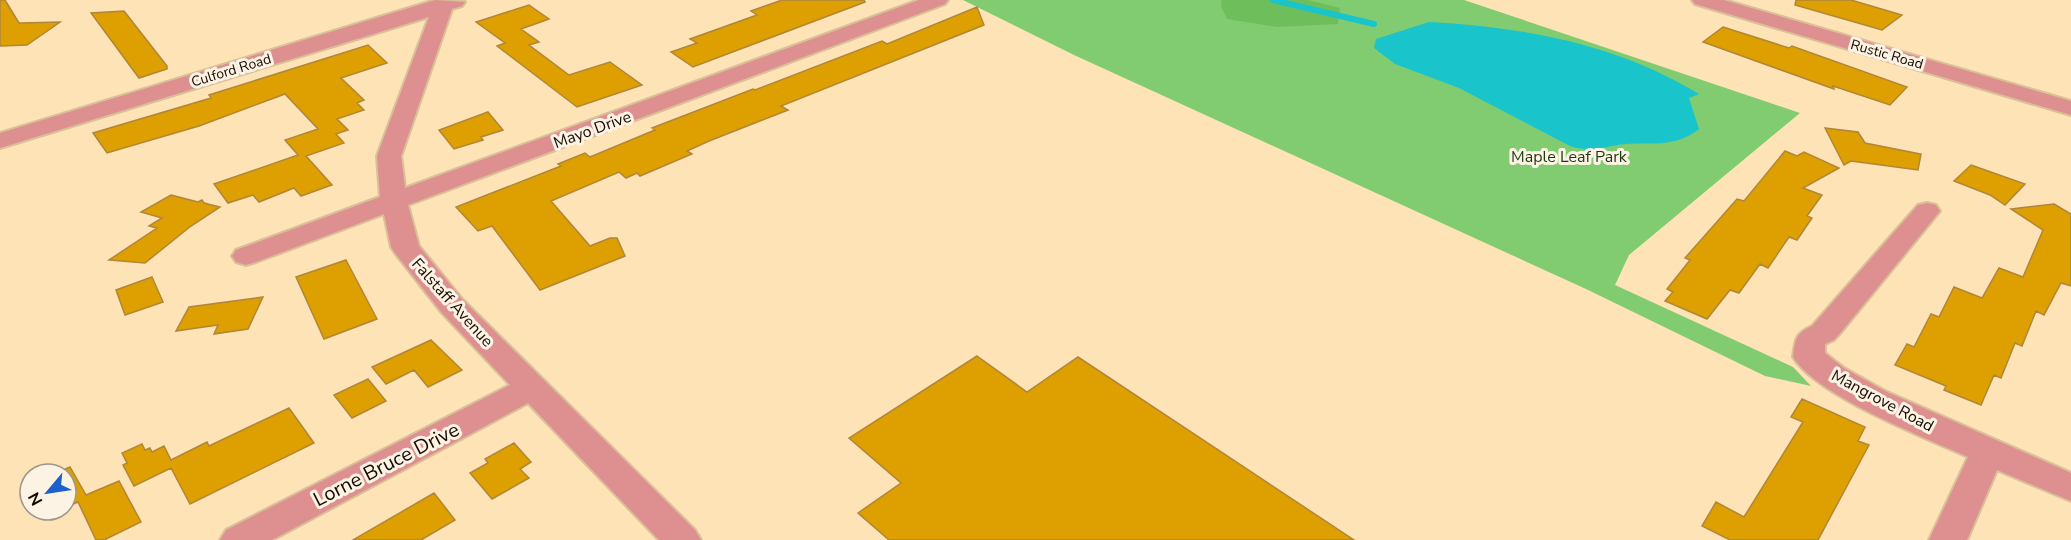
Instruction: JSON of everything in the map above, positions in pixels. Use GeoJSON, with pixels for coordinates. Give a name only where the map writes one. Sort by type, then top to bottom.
{"type":"FeatureCollection","features":[{"type":"Feature","properties":{"kind":"street","name":"Mayo Drive"},"geometry":{"type":"LineString","coordinates":[[246,256],[938,0]]}},
{"type":"Feature","properties":{"kind":"street","name":"Rustic Road"},"geometry":{"type":"LineString","coordinates":[[1702,0],[2071,108]]}},
{"type":"Feature","properties":{"kind":"street","name":"Falstaff Avenue"},"geometry":{"type":"LineString","coordinates":[[450,2],[389,156],[394,202],[405,247],[452,306],[682,540]]}},
{"type":"Feature","properties":{"kind":"street","name":"Culford Road"},"geometry":{"type":"LineString","coordinates":[[0,141],[450,2]]}},
{"type":"Feature","properties":{"kind":"street","name":"Mangrove Road"},"geometry":{"type":"LineString","coordinates":[[1927,211],[1831,324],[1822,333],[1810,339],[1809,357],[1846,384],[1987,453],[2071,487]]}},
{"type":"Feature","properties":{"kind":"street","name":"Lorne Bruce Drive"},"geometry":{"type":"LineString","coordinates":[[238,540],[533,387]]}},
{"type":"Feature","properties":{"kind":"street"},"geometry":{"type":"LineString","coordinates":[[1948,540],[1987,453]]}},
{"type":"Feature","properties":{"kind":"green space","name":"Maple Leaf Park"},"geometry":{"type":"Polygon","coordinates":[[[963,0],[1464,0],[1800,113],[1629,255],[1615,285],[1793,367],[1811,386],[1765,376],[1586,289],[1074,55],[963,0]]]}},
{"type":"Feature","properties":{"kind":"green space"},"geometry":{"type":"Polygon","coordinates":[[[1222,0],[1308,0],[1340,8],[1338,24],[1277,27],[1227,19],[1221,6],[1222,0]]]}},
{"type":"Feature","properties":{"kind":"water"},"geometry":{"type":"Polygon","coordinates":[[[1429,22],[1465,24],[1535,34],[1569,41],[1636,62],[1699,94],[1689,98],[1699,129],[1672,142],[1626,144],[1593,149],[1570,146],[1459,88],[1395,64],[1374,48],[1376,39],[1429,22]]]}},
{"type":"Feature","properties":{"kind":"building"},"geometry":{"type":"Polygon","coordinates":[[[0,0],[5,0],[19,23],[60,22],[27,45],[0,46],[0,0]]]}},
{"type":"Feature","properties":{"kind":"building"},"geometry":{"type":"Polygon","coordinates":[[[782,0],[864,0],[865,2],[693,67],[671,52],[697,43],[690,39],[757,15],[751,11],[782,0]]]}},
{"type":"Feature","properties":{"kind":"building"},"geometry":{"type":"Polygon","coordinates":[[[1796,0],[1851,0],[1902,15],[1882,30],[1795,5],[1796,0]]]}},
{"type":"Feature","properties":{"kind":"building"},"geometry":{"type":"Polygon","coordinates":[[[529,5],[549,19],[521,29],[539,42],[529,45],[569,75],[610,62],[642,85],[577,107],[497,46],[505,43],[476,22],[529,5]]]}},
{"type":"Feature","properties":{"kind":"building"},"geometry":{"type":"Polygon","coordinates":[[[977,7],[984,25],[781,106],[788,110],[709,141],[687,151],[692,154],[640,176],[637,173],[626,178],[619,172],[551,201],[590,246],[610,238],[617,238],[625,256],[540,290],[492,226],[478,231],[456,207],[561,166],[558,164],[585,153],[590,157],[655,130],[652,128],[882,41],[887,44],[977,7]]]}},
{"type":"Feature","properties":{"kind":"building"},"geometry":{"type":"Polygon","coordinates":[[[124,11],[167,69],[139,78],[91,13],[124,11]]]}},
{"type":"Feature","properties":{"kind":"building"},"geometry":{"type":"Polygon","coordinates":[[[1723,27],[1789,48],[1792,46],[1907,87],[1890,105],[1833,86],[1834,89],[1703,42],[1723,27]]]}},
{"type":"Feature","properties":{"kind":"building"},"geometry":{"type":"Polygon","coordinates":[[[368,45],[387,63],[341,78],[364,100],[357,103],[364,110],[337,119],[348,130],[336,134],[344,143],[306,156],[332,185],[301,196],[294,188],[259,202],[253,195],[228,203],[214,184],[298,155],[285,140],[318,129],[285,94],[199,126],[107,153],[93,133],[211,98],[209,95],[368,45]]]}},
{"type":"Feature","properties":{"kind":"building"},"geometry":{"type":"Polygon","coordinates":[[[488,112],[503,130],[481,137],[483,140],[454,149],[439,130],[488,112]]]}},
{"type":"Feature","properties":{"kind":"building"},"geometry":{"type":"Polygon","coordinates":[[[1825,128],[1858,132],[1865,143],[1921,154],[1918,170],[1851,161],[1844,165],[1825,128]]]}},
{"type":"Feature","properties":{"kind":"building"},"geometry":{"type":"Polygon","coordinates":[[[1785,151],[1797,156],[1804,152],[1839,168],[1803,188],[1822,195],[1807,216],[1812,218],[1797,240],[1789,237],[1768,268],[1760,264],[1739,293],[1730,290],[1707,319],[1665,301],[1673,292],[1667,289],[1690,260],[1685,258],[1737,199],[1744,201],[1785,151]]]}},
{"type":"Feature","properties":{"kind":"building"},"geometry":{"type":"Polygon","coordinates":[[[1971,165],[2025,184],[2005,205],[1990,195],[1954,181],[1971,165]]]}},
{"type":"Feature","properties":{"kind":"building"},"geometry":{"type":"Polygon","coordinates":[[[171,195],[198,202],[202,200],[204,203],[220,207],[191,226],[145,263],[109,260],[157,228],[149,226],[162,218],[141,212],[171,195]]]}},
{"type":"Feature","properties":{"kind":"building"},"geometry":{"type":"Polygon","coordinates":[[[2054,204],[2071,214],[2071,286],[2061,283],[2044,315],[2036,311],[2022,346],[2015,343],[2001,378],[1994,375],[1981,405],[1944,390],[1946,386],[1895,365],[1907,344],[1914,347],[1931,314],[1939,317],[1954,287],[1982,298],[1999,268],[2023,277],[2043,230],[2011,209],[2054,204]]]}},
{"type":"Feature","properties":{"kind":"building"},"geometry":{"type":"Polygon","coordinates":[[[346,260],[377,319],[324,339],[296,277],[346,260]]]}},
{"type":"Feature","properties":{"kind":"building"},"geometry":{"type":"Polygon","coordinates":[[[152,277],[163,302],[125,315],[116,290],[152,277]]]}},
{"type":"Feature","properties":{"kind":"building"},"geometry":{"type":"Polygon","coordinates":[[[263,297],[248,329],[214,334],[218,325],[176,331],[189,307],[263,297]]]}},
{"type":"Feature","properties":{"kind":"building"},"geometry":{"type":"Polygon","coordinates":[[[431,340],[462,370],[428,387],[414,370],[386,384],[372,367],[431,340]]]}},
{"type":"Feature","properties":{"kind":"building"},"geometry":{"type":"Polygon","coordinates":[[[977,356],[1027,392],[1078,357],[1354,540],[889,540],[858,513],[901,483],[849,438],[977,356]]]}},
{"type":"Feature","properties":{"kind":"building"},"geometry":{"type":"Polygon","coordinates":[[[368,379],[386,401],[352,418],[334,395],[368,379]]]}},
{"type":"Feature","properties":{"kind":"building"},"geometry":{"type":"Polygon","coordinates":[[[1802,399],[1865,427],[1858,441],[1869,445],[1818,540],[1730,540],[1702,526],[1716,502],[1744,517],[1803,422],[1791,417],[1802,399]]]}},
{"type":"Feature","properties":{"kind":"building"},"geometry":{"type":"Polygon","coordinates":[[[289,408],[314,443],[190,504],[171,468],[134,486],[123,465],[127,463],[122,453],[142,444],[145,450],[150,448],[152,452],[164,446],[171,460],[207,442],[209,446],[289,408]]]}},
{"type":"Feature","properties":{"kind":"building"},"geometry":{"type":"Polygon","coordinates":[[[514,443],[531,462],[520,469],[529,478],[492,499],[470,473],[488,463],[485,459],[514,443]]]}},
{"type":"Feature","properties":{"kind":"building"},"geometry":{"type":"Polygon","coordinates":[[[78,481],[86,495],[119,481],[141,522],[104,540],[96,540],[78,502],[78,481]]]}},
{"type":"Feature","properties":{"kind":"building"},"geometry":{"type":"Polygon","coordinates":[[[434,493],[455,520],[421,540],[353,540],[434,493]]]}},
{"type":"Feature","properties":{"kind":"waterway"},"geometry":{"type":"LineString","coordinates":[[1273,0],[1374,24]]}}]}
